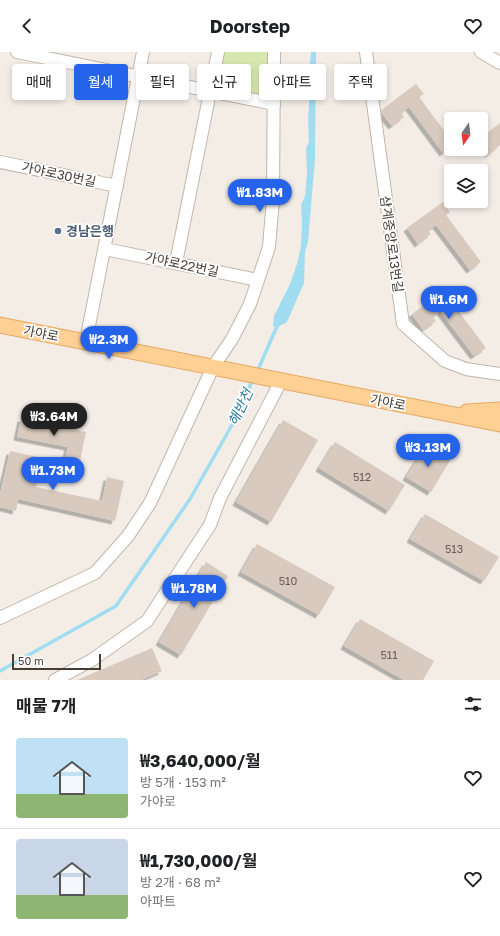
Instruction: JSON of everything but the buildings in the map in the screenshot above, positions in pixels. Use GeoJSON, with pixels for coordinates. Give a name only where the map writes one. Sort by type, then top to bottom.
{"type":"FeatureCollection","features":[{"type":"Feature","properties":{"kind":"main road","name":"가야로"},"geometry":{"type":"LineString","coordinates":[[0,325],[500,424]]}},
{"type":"Feature","properties":{"kind":"main road"},"geometry":{"type":"LineString","coordinates":[[444,413],[500,410]]}},
{"type":"Feature","properties":{"kind":"street"},"geometry":{"type":"LineString","coordinates":[[17,52],[67,57],[136,76]]}},
{"type":"Feature","properties":{"kind":"street"},"geometry":{"type":"LineString","coordinates":[[141,64],[143,52]]}},
{"type":"Feature","properties":{"kind":"street"},"geometry":{"type":"LineString","coordinates":[[216,64],[218,52]]}},
{"type":"Feature","properties":{"kind":"street"},"geometry":{"type":"LineString","coordinates":[[0,618],[95,573],[128,536],[150,503],[250,304],[269,247],[273,199],[274,52]]}},
{"type":"Feature","properties":{"kind":"street","name":"삼계중앙로13번길"},"geometry":{"type":"LineString","coordinates":[[366,52],[403,324],[445,361],[466,369],[500,374]]}},
{"type":"Feature","properties":{"kind":"street"},"geometry":{"type":"LineString","coordinates":[[481,52],[500,63]]}},
{"type":"Feature","properties":{"kind":"street"},"geometry":{"type":"LineString","coordinates":[[86,341],[136,87]]}},
{"type":"Feature","properties":{"kind":"street"},"geometry":{"type":"LineString","coordinates":[[251,99],[274,104]]}},
{"type":"Feature","properties":{"kind":"street"},"geometry":{"type":"LineString","coordinates":[[176,263],[208,100]]}},
{"type":"Feature","properties":{"kind":"street","name":"가야로30번길"},"geometry":{"type":"LineString","coordinates":[[0,162],[117,186]]}},
{"type":"Feature","properties":{"kind":"street","name":"가야로22번길"},"geometry":{"type":"LineString","coordinates":[[105,248],[258,280]]}},
{"type":"Feature","properties":{"kind":"street"},"geometry":{"type":"LineString","coordinates":[[55,680],[92,660],[148,621],[210,525],[220,498],[278,380]]}},
{"type":"Feature","properties":{"kind":"green space"},"geometry":{"type":"Polygon","coordinates":[[[219,52],[272,52],[272,64],[259,64],[259,95],[251,93],[251,64],[217,64],[219,52]]]}},
{"type":"Feature","properties":{"kind":"water"},"geometry":{"type":"Polygon","coordinates":[[[311,52],[316,52],[316,64],[310,64],[311,52]]]}},
{"type":"Feature","properties":{"kind":"water"},"geometry":{"type":"Polygon","coordinates":[[[309,100],[316,100],[315,158],[308,242],[305,252],[304,283],[287,322],[276,328],[273,326],[274,316],[290,284],[298,261],[301,245],[301,205],[305,196],[307,174],[306,148],[309,142],[309,100]]]}},
{"type":"Feature","properties":{"kind":"waterway","name":"해반천"},"geometry":{"type":"LineString","coordinates":[[257,372],[278,324]]}},
{"type":"Feature","properties":{"kind":"waterway","name":"해반천"},"geometry":{"type":"LineString","coordinates":[[0,671],[116,606],[190,499],[236,418],[253,379]]}},
{"type":"Feature","properties":{"kind":"place","name":"경남은행"},"geometry":{"type":"Point","coordinates":[58,231]}}]}
